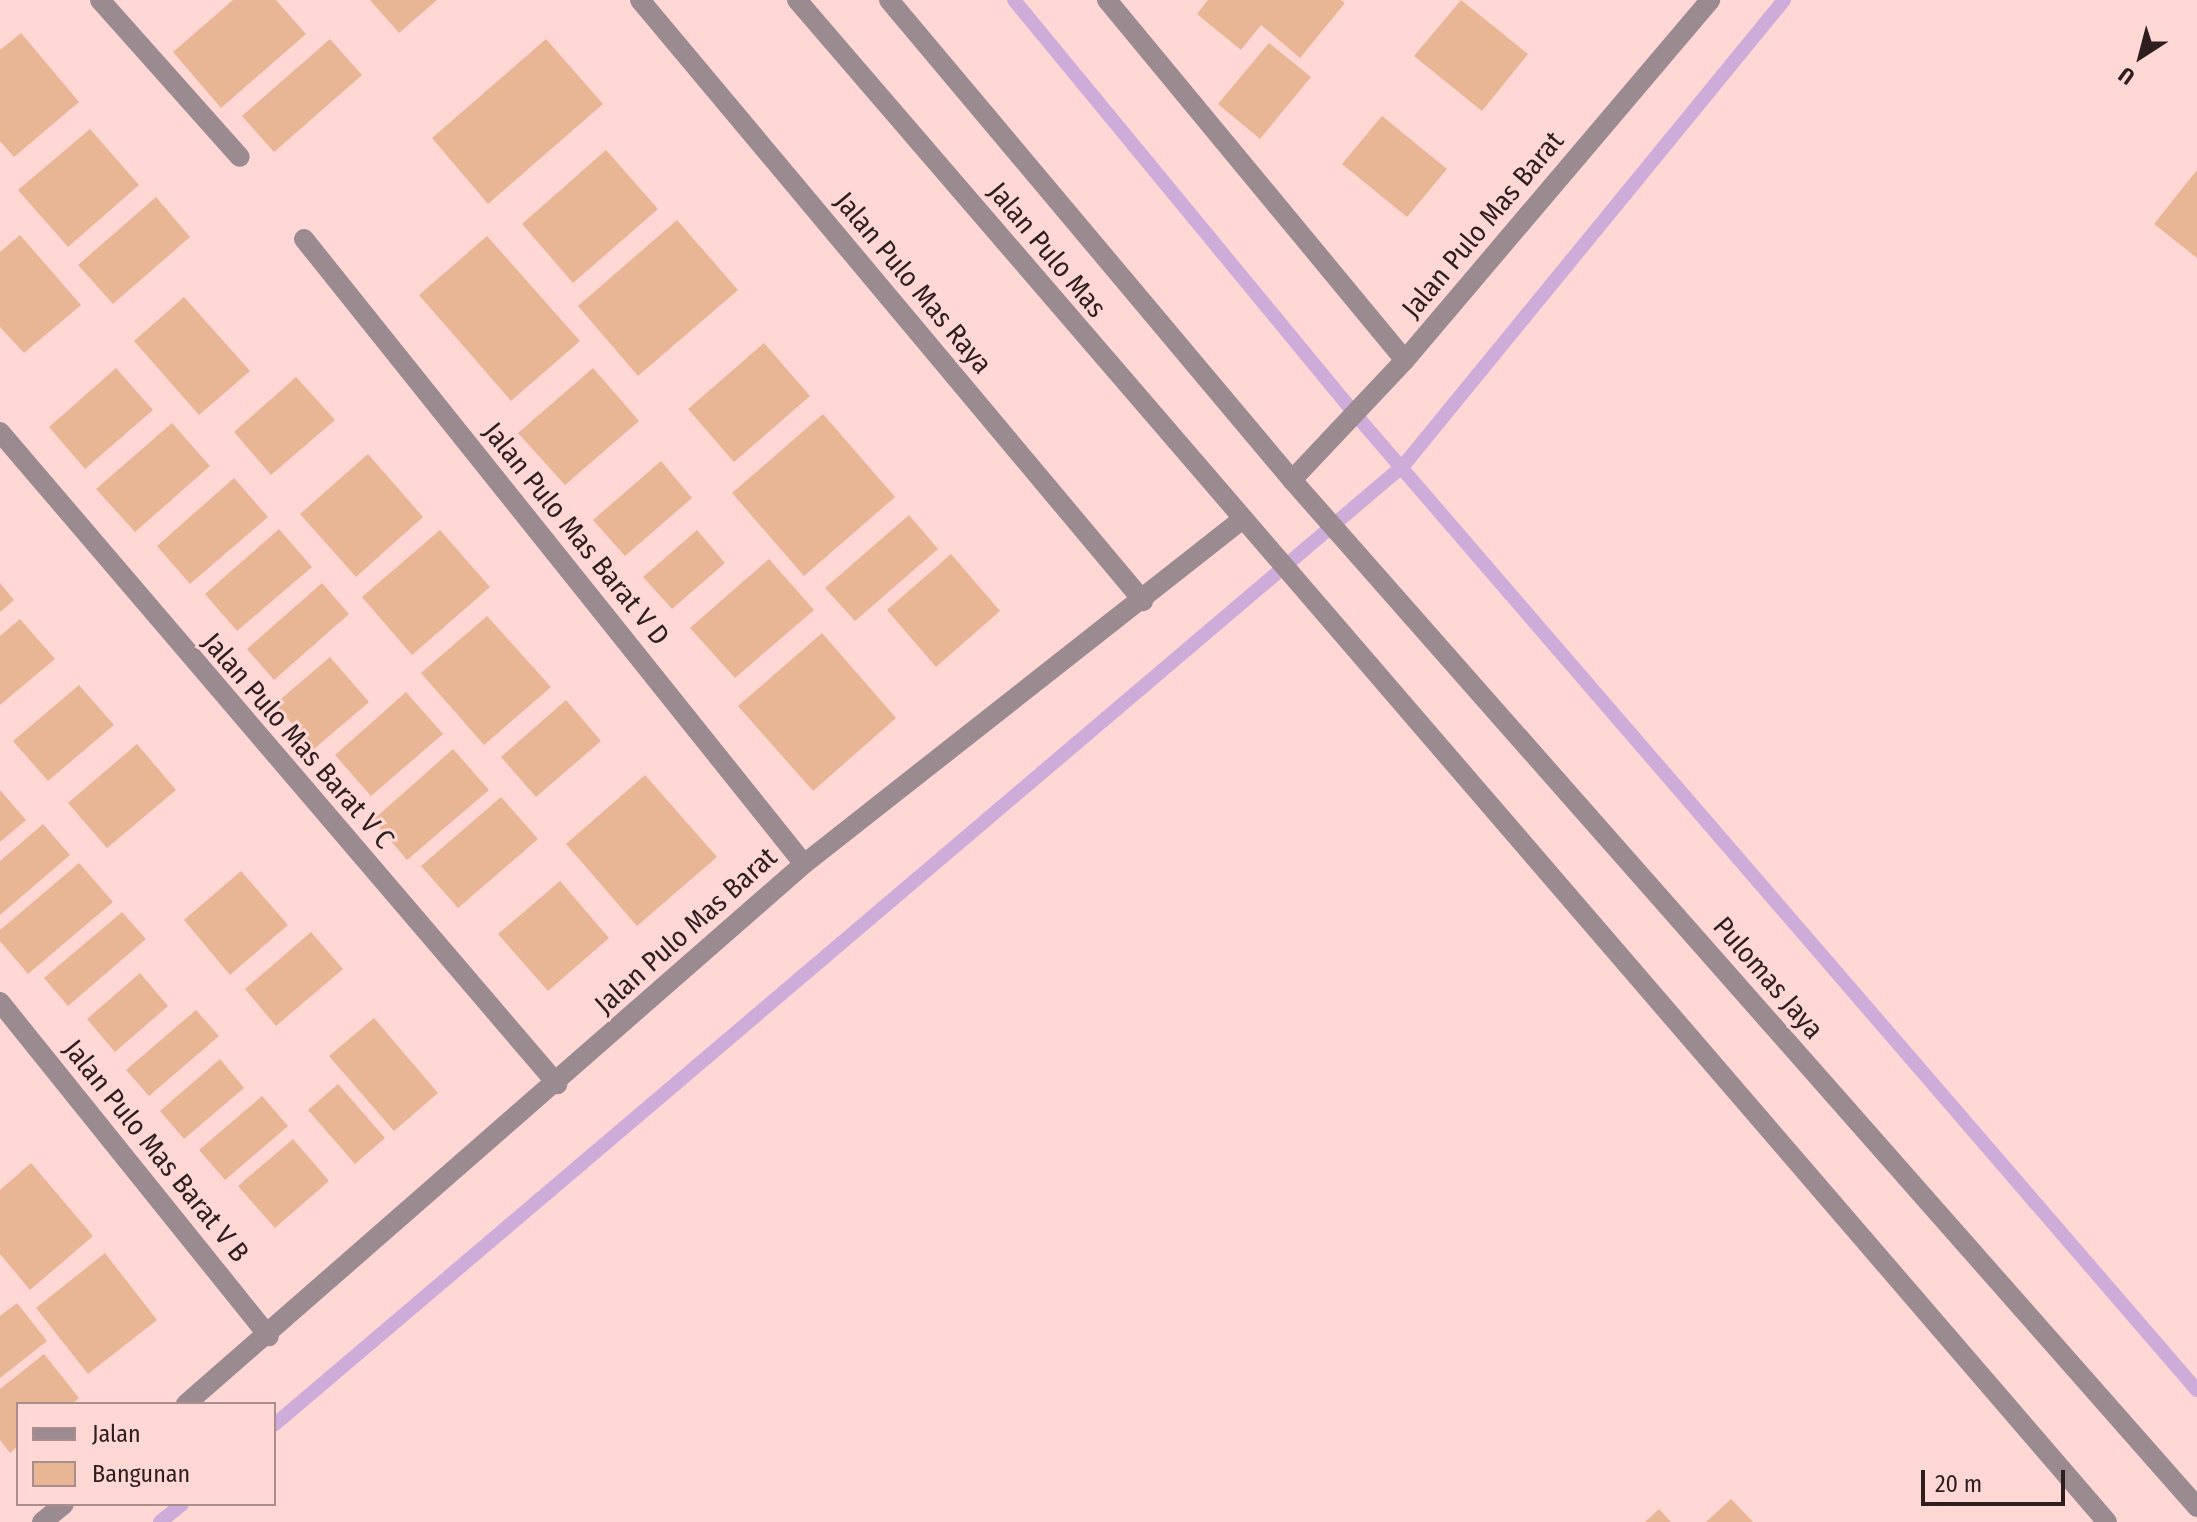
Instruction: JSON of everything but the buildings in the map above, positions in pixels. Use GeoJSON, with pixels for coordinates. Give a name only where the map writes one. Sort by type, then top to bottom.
{"type":"FeatureCollection","features":[{"type":"Feature","properties":{"kind":"street"},"geometry":{"type":"LineString","coordinates":[[100,0],[240,157]]}},
{"type":"Feature","properties":{"kind":"street","name":"Jalan Pulo Mas Raya"},"geometry":{"type":"LineString","coordinates":[[640,0],[1143,601]]}},
{"type":"Feature","properties":{"kind":"street","name":"Jalan Pulo Mas"},"geometry":{"type":"LineString","coordinates":[[797,0],[1240,521],[1327,617],[2107,1522]]}},
{"type":"Feature","properties":{"kind":"street","name":"Jalan Pulo Mas"},"geometry":{"type":"LineString","coordinates":[[889,0],[1294,482]]}},
{"type":"Feature","properties":{"kind":"street"},"geometry":{"type":"LineString","coordinates":[[1107,0],[1405,360]]}},
{"type":"Feature","properties":{"kind":"street","name":"Jalan Pulo Mas Barat"},"geometry":{"type":"LineString","coordinates":[[1294,482],[1405,360],[1710,0]]}},
{"type":"Feature","properties":{"kind":"street","name":"Jalan Pulo Mas Barat V D"},"geometry":{"type":"LineString","coordinates":[[304,239],[804,864]]}},
{"type":"Feature","properties":{"kind":"street","name":"Jalan Pulo Mas Barat V C"},"geometry":{"type":"LineString","coordinates":[[0,432],[557,1084]]}},
{"type":"Feature","properties":{"kind":"street","name":"Pulomas Jaya"},"geometry":{"type":"LineString","coordinates":[[1294,482],[2197,1507]]}},
{"type":"Feature","properties":{"kind":"street","name":"Jalan Pulo Mas Barat"},"geometry":{"type":"LineString","coordinates":[[188,1402],[269,1336],[804,864],[1176,577],[1240,521]]}},
{"type":"Feature","properties":{"kind":"street","name":"Jalan Pulo Mas Barat V B"},"geometry":{"type":"LineString","coordinates":[[0,1002],[269,1336]]}},
{"type":"Feature","properties":{"kind":"street"},"geometry":{"type":"LineString","coordinates":[[42,1522],[62,1506]]}},
{"type":"Feature","properties":{"kind":"waterway"},"geometry":{"type":"LineString","coordinates":[[1014,0],[1355,414],[2197,1390]]}},
{"type":"Feature","properties":{"kind":"waterway"},"geometry":{"type":"LineString","coordinates":[[276,1423],[1403,466],[1784,0]]}},
{"type":"Feature","properties":{"kind":"waterway"},"geometry":{"type":"LineString","coordinates":[[160,1522],[180,1506]]}}]}
